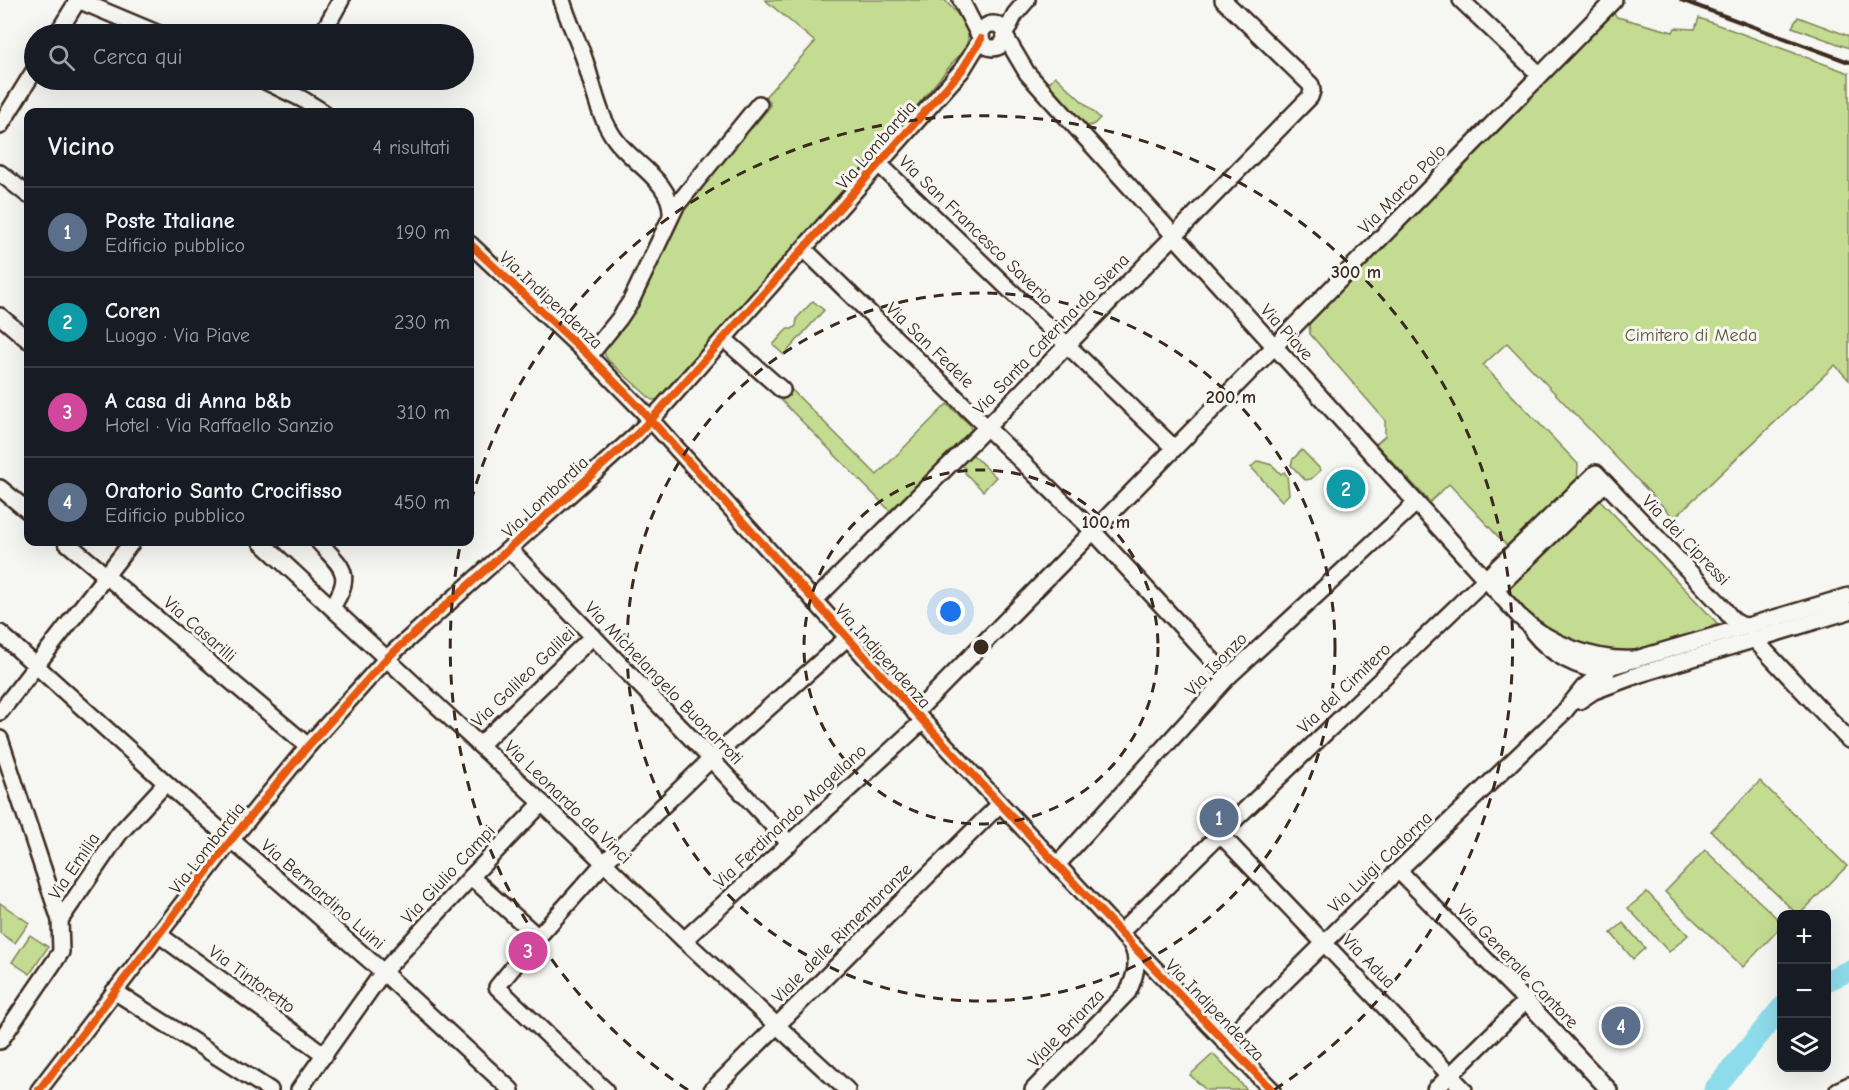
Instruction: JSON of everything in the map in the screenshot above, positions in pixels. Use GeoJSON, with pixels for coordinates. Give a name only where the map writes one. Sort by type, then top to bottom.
{"type":"FeatureCollection","features":[{"type":"Feature","properties":{"kind":"street"},"geometry":{"type":"LineString","coordinates":[[63,24],[78,0],[135,24]]}},
{"type":"Feature","properties":{"kind":"street"},"geometry":{"type":"LineString","coordinates":[[328,24],[341,0]]}},
{"type":"Feature","properties":{"kind":"street"},"geometry":{"type":"LineString","coordinates":[[562,0],[602,117],[620,145],[667,194],[671,215]]}},
{"type":"Feature","properties":{"kind":"street","name":"Via Piave"},"geometry":{"type":"LineString","coordinates":[[961,0],[1000,30],[1027,73],[1540,641],[1569,669],[1574,676],[1576,691],[1568,707]]}},
{"type":"Feature","properties":{"kind":"street","name":"Via Piave"},"geometry":{"type":"LineString","coordinates":[[961,0],[987,43],[1027,73]]}},
{"type":"Feature","properties":{"kind":"street"},"geometry":{"type":"LineString","coordinates":[[1000,30],[1027,0]]}},
{"type":"Feature","properties":{"kind":"street","name":"Via Santa Caterina da Siena"},"geometry":{"type":"LineString","coordinates":[[814,601],[987,428],[1310,97],[1311,85],[1223,0]]}},
{"type":"Feature","properties":{"kind":"street"},"geometry":{"type":"LineString","coordinates":[[1461,0],[1540,75]]}},
{"type":"Feature","properties":{"kind":"street","name":"Via Marco Polo"},"geometry":{"type":"LineString","coordinates":[[919,717],[1093,531],[1614,0]]}},
{"type":"Feature","properties":{"kind":"street"},"geometry":{"type":"LineString","coordinates":[[984,27],[1000,30],[1004,43],[987,43],[984,27]]}},
{"type":"Feature","properties":{"kind":"street","name":"Via Lombardia"},"geometry":{"type":"LineString","coordinates":[[39,1090],[232,840],[308,746],[387,658],[635,436],[987,43]]}},
{"type":"Feature","properties":{"kind":"street"},"geometry":{"type":"LineString","coordinates":[[0,126],[24,87]]}},
{"type":"Feature","properties":{"kind":"street"},"geometry":{"type":"LineString","coordinates":[[297,90],[318,108]]}},
{"type":"Feature","properties":{"kind":"street"},"geometry":{"type":"LineString","coordinates":[[589,356],[631,301],[671,215],[682,197],[759,104]]}},
{"type":"Feature","properties":{"kind":"street","name":"Via San Francesco Saverio"},"geometry":{"type":"LineString","coordinates":[[879,165],[1174,448]]}},
{"type":"Feature","properties":{"kind":"street"},"geometry":{"type":"LineString","coordinates":[[0,173],[24,192]]}},
{"type":"Feature","properties":{"kind":"street","name":"Via Indipendenza"},"geometry":{"type":"LineString","coordinates":[[474,248],[589,356],[650,420],[919,717],[1120,933],[1272,1090]]}},
{"type":"Feature","properties":{"kind":"street","name":"Via San Fedele"},"geometry":{"type":"LineString","coordinates":[[804,249],[1093,531],[1228,677]]}},
{"type":"Feature","properties":{"kind":"street"},"geometry":{"type":"LineString","coordinates":[[0,316],[24,337]]}},
{"type":"Feature","properties":{"kind":"street"},"geometry":{"type":"LineString","coordinates":[[724,339],[782,390]]}},
{"type":"Feature","properties":{"kind":"street","name":"Via del Cimitero"},"geometry":{"type":"LineString","coordinates":[[1120,933],[1220,834],[1490,585],[1601,478]]}},
{"type":"Feature","properties":{"kind":"street","name":"Via dei Cipressi"},"geometry":{"type":"LineString","coordinates":[[1601,478],[1719,603],[1734,622],[1752,632],[1849,740]]}},
{"type":"Feature","properties":{"kind":"street"},"geometry":{"type":"LineString","coordinates":[[0,488],[24,508]]}},
{"type":"Feature","properties":{"kind":"street","name":"Via Isonzo"},"geometry":{"type":"LineString","coordinates":[[1057,865],[1228,677],[1416,503]]}},
{"type":"Feature","properties":{"kind":"street","name":"Via Casarilli"},"geometry":{"type":"LineString","coordinates":[[71,546],[308,746]]}},
{"type":"Feature","properties":{"kind":"street"},"geometry":{"type":"LineString","coordinates":[[0,712],[129,546]]}},
{"type":"Feature","properties":{"kind":"street","name":"Via Leonardo da Vinci"},"geometry":{"type":"LineString","coordinates":[[265,546],[847,1090]]}},
{"type":"Feature","properties":{"kind":"street"},"geometry":{"type":"LineString","coordinates":[[323,546],[338,561],[343,571],[342,590],[332,607]]}},
{"type":"Feature","properties":{"kind":"street","name":"Via Michelangelo Buonarroti"},"geometry":{"type":"LineString","coordinates":[[510,550],[790,844]]}},
{"type":"Feature","properties":{"kind":"street","name":"Via Luigi Cadorna"},"geometry":{"type":"LineString","coordinates":[[1224,1042],[1568,707],[1584,687],[1603,671],[1638,667],[1752,632],[1849,596]]}},
{"type":"Feature","properties":{"kind":"street","name":"Via Luigi Cadorna"},"geometry":{"type":"LineString","coordinates":[[1752,632],[1849,611]]}},
{"type":"Feature","properties":{"kind":"street","name":"Via Piave"},"geometry":{"type":"LineString","coordinates":[[1519,616],[1542,633],[1577,650],[1638,667]]}},
{"type":"Feature","properties":{"kind":"street","name":"Via Bernardino Luini"},"geometry":{"type":"LineString","coordinates":[[0,633],[166,783],[383,972],[511,1090]]}},
{"type":"Feature","properties":{"kind":"street","name":"Via Galileo Galilei"},"geometry":{"type":"LineString","coordinates":[[480,745],[592,636]]}},
{"type":"Feature","properties":{"kind":"street"},"geometry":{"type":"LineString","coordinates":[[605,1090],[496,987],[604,863],[711,759],[847,638]]}},
{"type":"Feature","properties":{"kind":"street","name":"Via Piave"},"geometry":{"type":"LineString","coordinates":[[1554,653],[1575,663],[1603,671]]}},
{"type":"Feature","properties":{"kind":"street","name":"Via Luigi Cadorna"},"geometry":{"type":"LineString","coordinates":[[1568,707],[1638,667]]}},
{"type":"Feature","properties":{"kind":"street","name":"Via Ferdinando Magellano"},"geometry":{"type":"LineString","coordinates":[[684,940],[790,844],[919,717]]}},
{"type":"Feature","properties":{"kind":"street"},"geometry":{"type":"LineString","coordinates":[[0,739],[60,920]]}},
{"type":"Feature","properties":{"kind":"street","name":"Via Emilia"},"geometry":{"type":"LineString","coordinates":[[0,1041],[61,952],[60,920],[119,834],[166,783]]}},
{"type":"Feature","properties":{"kind":"street","name":"Via Giulio Campi"},"geometry":{"type":"LineString","coordinates":[[299,1090],[383,972],[542,803]]}},
{"type":"Feature","properties":{"kind":"street","name":"Viale delle Rimembranze"},"geometry":{"type":"LineString","coordinates":[[712,1090],[1000,804]]}},
{"type":"Feature","properties":{"kind":"street","name":"Via Adua"},"geometry":{"type":"LineString","coordinates":[[1220,834],[1464,1090]]}},
{"type":"Feature","properties":{"kind":"street","name":"Via Generale Cantore"},"geometry":{"type":"LineString","coordinates":[[1399,871],[1609,1090]]}},
{"type":"Feature","properties":{"kind":"street"},"geometry":{"type":"LineString","coordinates":[[471,877],[538,937]]}},
{"type":"Feature","properties":{"kind":"street","name":"Via Tintoretto"},"geometry":{"type":"LineString","coordinates":[[158,934],[325,1055]]}},
{"type":"Feature","properties":{"kind":"street","name":"Viale Brianza"},"geometry":{"type":"LineString","coordinates":[[1128,992],[1137,961],[1132,945]]}},
{"type":"Feature","properties":{"kind":"street","name":"Viale Brianza"},"geometry":{"type":"LineString","coordinates":[[1033,1090],[1128,992],[1152,977],[1164,978]]}},
{"type":"Feature","properties":{"kind":"street"},"geometry":{"type":"LineString","coordinates":[[114,991],[270,1090]]}},
{"type":"Feature","properties":{"kind":"street"},"geometry":{"type":"LineString","coordinates":[[1436,1090],[1526,1001]]}},
{"type":"Feature","properties":{"kind":"street"},"geometry":{"type":"LineString","coordinates":[[1838,1090],[1849,1085]]}},
{"type":"Feature","properties":{"kind":"green space"},"geometry":{"type":"Polygon","coordinates":[[[765,0],[945,0],[963,22],[968,41],[965,48],[877,154],[661,399],[652,400],[608,360],[604,349],[674,230],[686,200],[770,107],[770,101],[765,97],[815,42],[765,0]]]}},
{"type":"Feature","properties":{"kind":"green space","name":"Cimitero di Meda"},"geometry":{"type":"Polygon","coordinates":[[[1613,13],[1617,17],[1673,32],[1675,28],[1695,29],[1699,18],[1849,73],[1849,380],[1835,365],[1674,518],[1507,343],[1483,365],[1578,464],[1577,486],[1495,565],[1488,565],[1507,546],[1449,484],[1430,502],[1376,444],[1385,436],[1385,420],[1310,334],[1309,322],[1613,13]]]}},
{"type":"Feature","properties":{"kind":"green space"},"geometry":{"type":"Polygon","coordinates":[[[1798,17],[1849,36],[1849,48],[1792,27],[1798,17]]]}},
{"type":"Feature","properties":{"kind":"green space"},"geometry":{"type":"Polygon","coordinates":[[[1055,76],[1100,118],[1094,124],[1086,127],[1048,84],[1055,76]]]}},
{"type":"Feature","properties":{"kind":"green space"},"geometry":{"type":"Polygon","coordinates":[[[813,301],[824,310],[784,355],[773,345],[787,329],[796,326],[797,318],[813,301]]]}},
{"type":"Feature","properties":{"kind":"green space"},"geometry":{"type":"Polygon","coordinates":[[[787,385],[877,475],[947,404],[970,425],[971,431],[890,511],[777,396],[787,385]]]}},
{"type":"Feature","properties":{"kind":"green space"},"geometry":{"type":"Polygon","coordinates":[[[1302,450],[1321,470],[1311,479],[1305,480],[1291,465],[1293,459],[1302,450]]]}},
{"type":"Feature","properties":{"kind":"green space"},"geometry":{"type":"Polygon","coordinates":[[[972,454],[996,477],[983,491],[965,473],[965,468],[961,465],[972,454]]]}},
{"type":"Feature","properties":{"kind":"green space"},"geometry":{"type":"Polygon","coordinates":[[[1258,461],[1272,465],[1281,474],[1284,472],[1287,476],[1289,494],[1282,501],[1251,467],[1258,461]]]}},
{"type":"Feature","properties":{"kind":"green space"},"geometry":{"type":"Polygon","coordinates":[[[1595,500],[1600,500],[1718,624],[1712,626],[1713,630],[1635,653],[1607,652],[1561,638],[1538,622],[1510,594],[1508,587],[1595,500]]]}},
{"type":"Feature","properties":{"kind":"green space"},"geometry":{"type":"Polygon","coordinates":[[[1760,781],[1847,866],[1804,910],[1793,910],[1711,831],[1760,781]]]}},
{"type":"Feature","properties":{"kind":"green space"},"geometry":{"type":"Polygon","coordinates":[[[1705,850],[1777,918],[1777,931],[1743,967],[1665,892],[1705,850]]]}},
{"type":"Feature","properties":{"kind":"green space"},"geometry":{"type":"Polygon","coordinates":[[[1647,892],[1688,935],[1669,952],[1628,908],[1647,892]]]}},
{"type":"Feature","properties":{"kind":"green space"},"geometry":{"type":"Polygon","coordinates":[[[0,903],[29,923],[15,943],[0,933],[0,903]]]}},
{"type":"Feature","properties":{"kind":"green space"},"geometry":{"type":"Polygon","coordinates":[[[1623,923],[1645,948],[1633,959],[1611,933],[1623,923]]]}},
{"type":"Feature","properties":{"kind":"green space"},"geometry":{"type":"Polygon","coordinates":[[[30,935],[48,947],[30,974],[12,962],[30,935]]]}},
{"type":"Feature","properties":{"kind":"green space"},"geometry":{"type":"Polygon","coordinates":[[[1213,1054],[1247,1090],[1206,1090],[1190,1075],[1213,1054]]]}},
{"type":"Feature","properties":{"kind":"waterway"},"geometry":{"type":"LineString","coordinates":[[1831,979],[1849,971]]}},
{"type":"Feature","properties":{"kind":"waterway"},"geometry":{"type":"LineString","coordinates":[[1714,1090],[1777,1013]]}},
{"type":"Feature","properties":{"kind":"railway"},"geometry":{"type":"LineString","coordinates":[[1681,0],[1849,62]]}},
{"type":"Feature","properties":{"kind":"cycle path"},"geometry":{"type":"LineString","coordinates":[[39,1090],[232,839],[308,746],[387,658],[635,436],[661,409],[962,70],[981,39]]}},
{"type":"Feature","properties":{"kind":"cycle path"},"geometry":{"type":"LineString","coordinates":[[474,248],[589,356],[640,408],[923,721],[1132,945],[1272,1090]]}},
{"type":"Feature","properties":{"kind":"place","name":"Coren"},"geometry":{"type":"Point","coordinates":[1346,489]}},
{"type":"Feature","properties":{"kind":"place","name":"Poste Italiane"},"geometry":{"type":"Point","coordinates":[1219,818]}},
{"type":"Feature","properties":{"kind":"place","name":"A casa di Anna b&b"},"geometry":{"type":"Point","coordinates":[528,951]}},
{"type":"Feature","properties":{"kind":"place","name":"Oratorio Santo Crocifisso"},"geometry":{"type":"Point","coordinates":[1621,1026]}}]}
